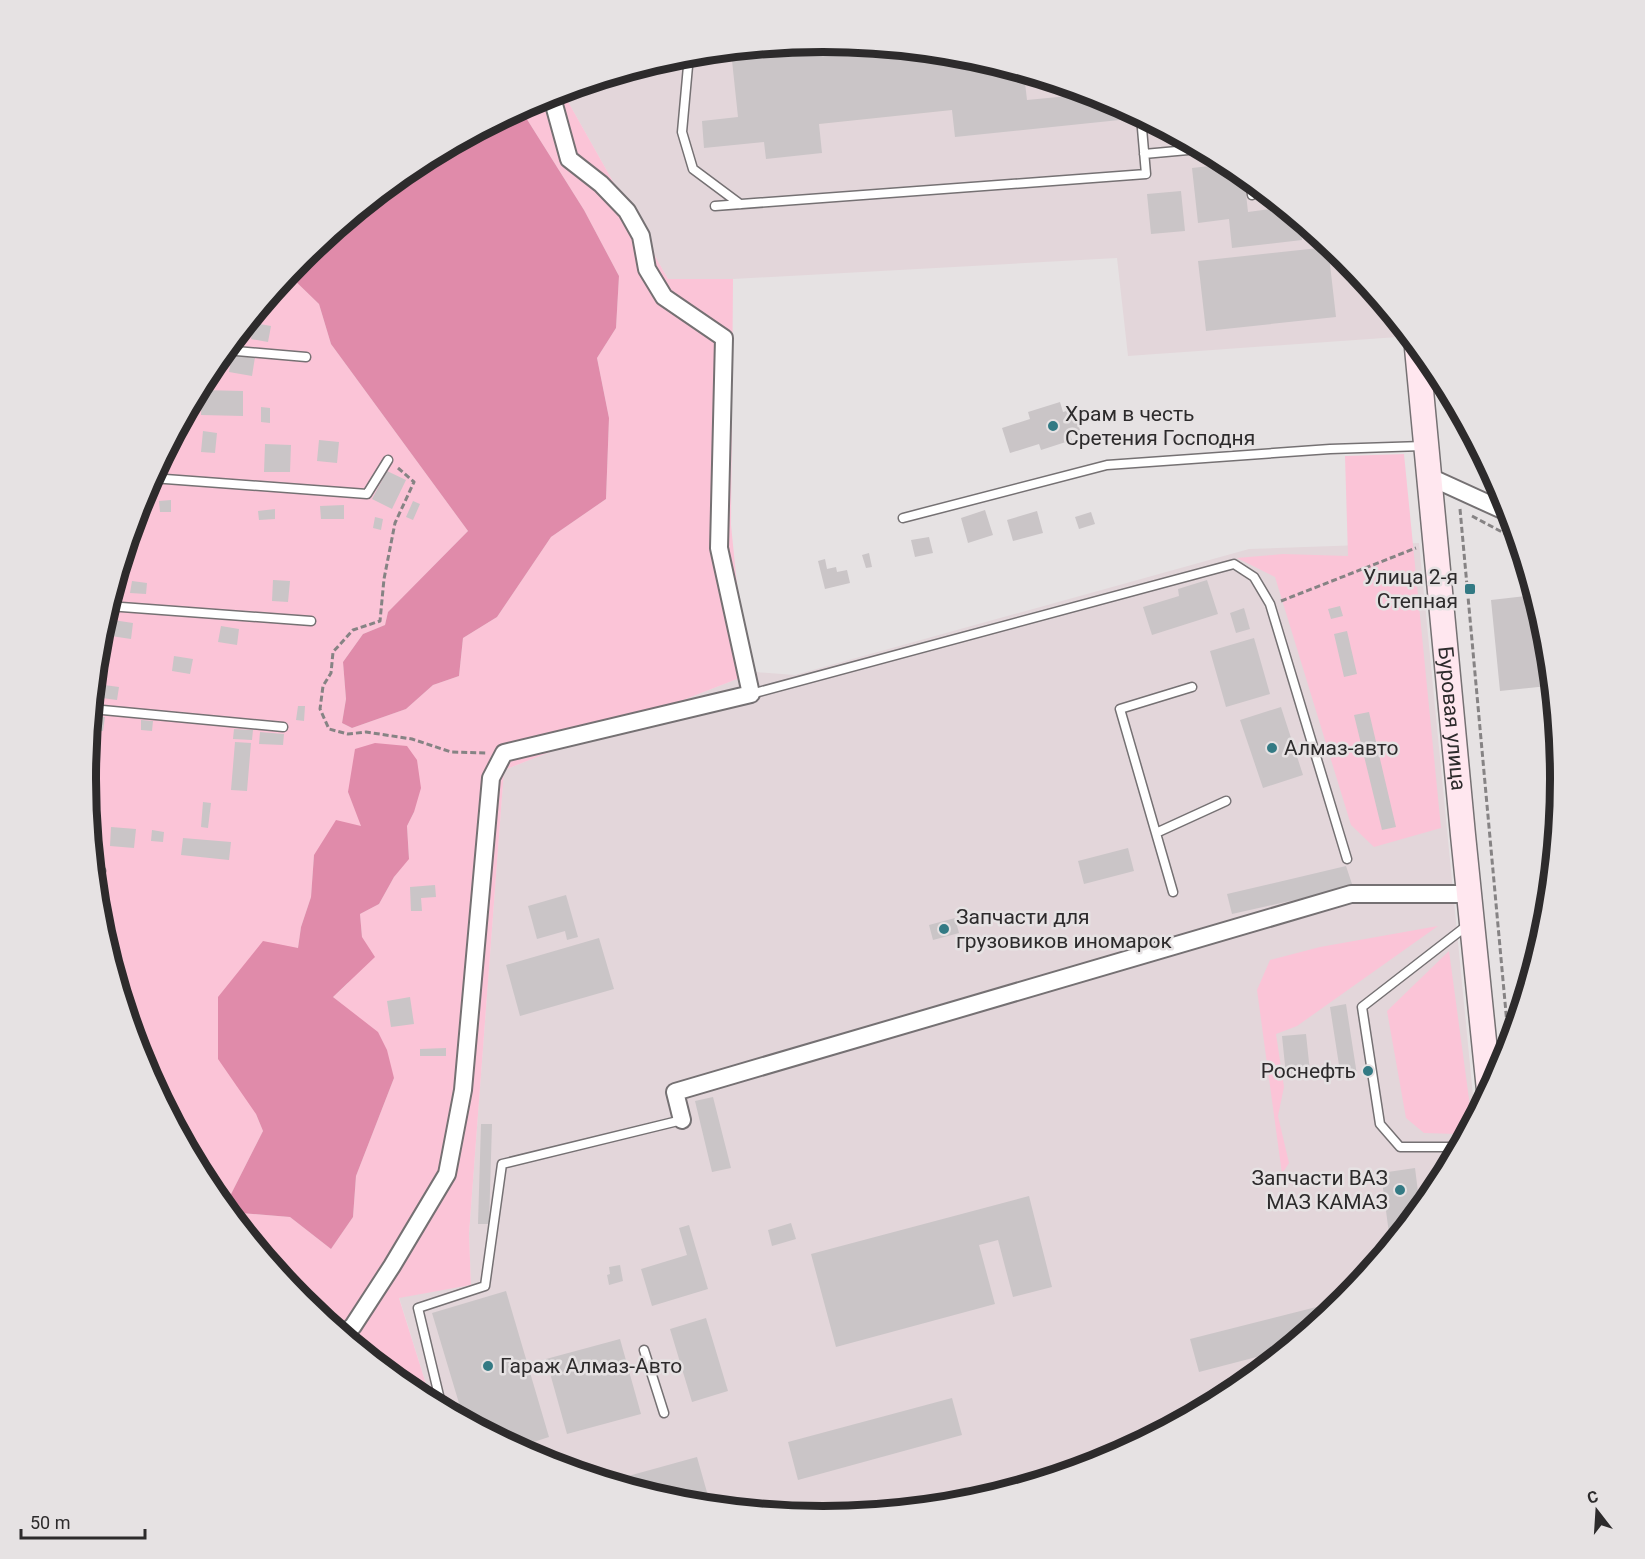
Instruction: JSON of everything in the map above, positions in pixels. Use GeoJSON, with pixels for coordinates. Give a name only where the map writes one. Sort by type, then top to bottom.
{"type":"FeatureCollection","features":[{"type":"Feature","properties":{"kind":"main road","name":"Буровая улица"},"geometry":{"type":"LineString","coordinates":[[1419,364],[1487,1073]]}},
{"type":"Feature","properties":{"kind":"street"},"geometry":{"type":"LineString","coordinates":[[348,1330],[392,1266],[447,1174],[463,1090],[492,778],[504,753],[751,694],[718,548],[724,338],[664,297],[647,269],[641,236],[627,211],[600,184],[568,159],[554,104]]}},
{"type":"Feature","properties":{"kind":"street"},"geometry":{"type":"LineString","coordinates":[[1430,477],[1496,507]]}},
{"type":"Feature","properties":{"kind":"street"},"geometry":{"type":"LineString","coordinates":[[682,1120],[675,1092],[1351,894],[1469,894]]}},
{"type":"Feature","properties":{"kind":"lane"},"geometry":{"type":"LineString","coordinates":[[688,65],[681,132],[693,169],[740,204]]}},
{"type":"Feature","properties":{"kind":"lane"},"geometry":{"type":"LineString","coordinates":[[715,206],[1146,174],[1142,126]]}},
{"type":"Feature","properties":{"kind":"lane"},"geometry":{"type":"LineString","coordinates":[[1144,154],[1186,150]]}},
{"type":"Feature","properties":{"kind":"lane"},"geometry":{"type":"LineString","coordinates":[[236,351],[306,357]]}},
{"type":"Feature","properties":{"kind":"lane"},"geometry":{"type":"LineString","coordinates":[[903,518],[1107,465],[1330,449],[1427,446]]}},
{"type":"Feature","properties":{"kind":"lane"},"geometry":{"type":"LineString","coordinates":[[161,479],[367,494],[388,460]]}},
{"type":"Feature","properties":{"kind":"lane"},"geometry":{"type":"LineString","coordinates":[[751,694],[1234,564],[1254,576],[1270,604],[1347,859]]}},
{"type":"Feature","properties":{"kind":"lane"},"geometry":{"type":"LineString","coordinates":[[116,607],[311,621]]}},
{"type":"Feature","properties":{"kind":"lane"},"geometry":{"type":"LineString","coordinates":[[1173,892],[1120,709],[1192,687]]}},
{"type":"Feature","properties":{"kind":"lane"},"geometry":{"type":"LineString","coordinates":[[99,711],[283,727]]}},
{"type":"Feature","properties":{"kind":"lane"},"geometry":{"type":"LineString","coordinates":[[1156,833],[1226,801]]}},
{"type":"Feature","properties":{"kind":"lane"},"geometry":{"type":"LineString","coordinates":[[1450,1147],[1400,1147],[1380,1124],[1362,1007],[1472,921]]}},
{"type":"Feature","properties":{"kind":"lane"},"geometry":{"type":"LineString","coordinates":[[439,1397],[418,1308],[484,1286],[502,1164],[682,1120]]}},
{"type":"Feature","properties":{"kind":"lane"},"geometry":{"type":"LineString","coordinates":[[644,1350],[664,1413]]}},
{"type":"Feature","properties":{"kind":"path"},"geometry":{"type":"LineString","coordinates":[[388,460],[414,482],[395,523],[384,579],[380,621],[353,630],[333,652],[331,673],[323,686],[320,709],[326,725],[329,729],[348,734],[366,732],[412,739],[451,752],[504,753]]}},
{"type":"Feature","properties":{"kind":"path"},"geometry":{"type":"LineString","coordinates":[[1434,512],[1460,509],[1507,534]]}},
{"type":"Feature","properties":{"kind":"path"},"geometry":{"type":"LineString","coordinates":[[1460,509],[1507,1024]]}},
{"type":"Feature","properties":{"kind":"path"},"geometry":{"type":"LineString","coordinates":[[1270,604],[1417,549],[1416,538]]}},
{"type":"Feature","properties":{"kind":"shaded area"},"geometry":{"type":"Polygon","coordinates":[[[822,52],[870,54],[964,66],[1011,77],[1056,91],[1144,127],[1226,175],[1302,233],[1337,265],[1398,337],[1128,356],[1117,258],[733,279],[668,279],[567,99],[634,77],[681,66],[775,54],[822,52]]]}},
{"type":"Feature","properties":{"kind":"shaded area"},"geometry":{"type":"Polygon","coordinates":[[[567,99],[668,279],[733,279],[731,525],[737,585],[755,672],[504,770],[469,1234],[471,1285],[399,1298],[428,1389],[380,1356],[308,1294],[276,1259],[239,1213],[290,1217],[331,1249],[353,1217],[356,1176],[394,1078],[351,1012],[333,997],[348,983],[362,937],[360,914],[379,904],[394,877],[409,858],[407,826],[414,812],[348,792],[362,826],[314,855],[311,897],[301,927],[298,948],[256,1114],[263,1131],[229,1198],[193,1143],[170,1101],[134,1013],[120,968],[109,921],[97,827],[97,732],[102,685],[109,638],[120,591],[134,546],[170,458],[218,376],[246,337],[294,280],[319,304],[331,344],[468,531],[388,612],[385,625],[363,634],[343,662],[346,699],[342,723],[352,728],[406,709],[433,685],[459,676],[463,638],[497,617],[551,537],[606,499],[609,418],[597,358],[616,328],[619,276],[584,210],[525,116],[567,99]]]}},
{"type":"Feature","properties":{"kind":"shaded area"},"geometry":{"type":"Polygon","coordinates":[[[525,116],[584,210],[619,276],[616,328],[597,358],[609,418],[606,499],[551,537],[497,617],[463,638],[459,676],[433,685],[406,709],[352,728],[342,723],[346,699],[343,662],[363,634],[385,625],[388,612],[468,531],[331,344],[319,304],[294,280],[343,233],[419,175],[459,150],[525,116]]]}},
{"type":"Feature","properties":{"kind":"shaded area"},"geometry":{"type":"Polygon","coordinates":[[[1404,454],[1441,828],[1374,847],[1351,825],[1275,577],[1237,558],[1283,554],[1348,556],[1345,456],[1404,454]]]}},
{"type":"Feature","properties":{"kind":"shaded area"},"geometry":{"type":"Polygon","coordinates":[[[1419,543],[1474,1103],[1427,1183],[1369,1259],[1337,1294],[1265,1356],[1226,1384],[1144,1432],[1056,1468],[1011,1482],[964,1493],[870,1505],[775,1505],[681,1493],[634,1482],[589,1468],[501,1432],[428,1389],[399,1297],[471,1285],[469,1234],[504,770],[755,672],[795,675],[1249,549],[1419,543]]]}},
{"type":"Feature","properties":{"kind":"shaded area"},"geometry":{"type":"Polygon","coordinates":[[[375,743],[407,746],[417,760],[421,788],[407,826],[409,859],[394,877],[379,904],[360,914],[362,937],[375,957],[333,997],[378,1032],[387,1050],[394,1078],[356,1176],[353,1217],[331,1249],[290,1217],[239,1213],[229,1198],[263,1131],[256,1114],[218,1059],[218,997],[263,941],[298,948],[301,927],[311,897],[314,855],[336,820],[361,826],[348,792],[355,749],[375,743]]]}},
{"type":"Feature","properties":{"kind":"shaded area"},"geometry":{"type":"Polygon","coordinates":[[[1438,926],[1297,1026],[1276,1034],[1284,1087],[1278,1116],[1289,1163],[1282,1174],[1257,990],[1270,960],[1320,947],[1438,926]]]}},
{"type":"Feature","properties":{"kind":"shaded area"},"geometry":{"type":"Polygon","coordinates":[[[1449,951],[1470,1109],[1457,1134],[1424,1133],[1406,1118],[1387,1011],[1449,951]]]}},
{"type":"Feature","properties":{"kind":"building"},"geometry":{"type":"Polygon","coordinates":[[[822,52],[870,54],[964,66],[1025,81],[1027,100],[1069,96],[1126,119],[955,137],[952,110],[819,124],[822,153],[766,159],[764,142],[704,148],[702,121],[738,117],[732,59],[822,52]]]}},
{"type":"Feature","properties":{"kind":"building"},"geometry":{"type":"Polygon","coordinates":[[[1211,166],[1226,175],[1245,189],[1248,212],[1272,209],[1301,232],[1302,240],[1232,248],[1229,219],[1198,223],[1192,168],[1211,166]]]}},
{"type":"Feature","properties":{"kind":"building"},"geometry":{"type":"Polygon","coordinates":[[[1181,191],[1185,231],[1151,234],[1147,194],[1181,191]]]}},
{"type":"Feature","properties":{"kind":"building"},"geometry":{"type":"Polygon","coordinates":[[[1318,248],[1329,258],[1336,317],[1206,331],[1198,261],[1318,248]]]}},
{"type":"Feature","properties":{"kind":"building"},"geometry":{"type":"Polygon","coordinates":[[[257,324],[271,326],[268,342],[251,339],[253,328],[257,324]]]}},
{"type":"Feature","properties":{"kind":"building"},"geometry":{"type":"Polygon","coordinates":[[[234,354],[255,357],[252,376],[229,372],[234,354]]]}},
{"type":"Feature","properties":{"kind":"building"},"geometry":{"type":"Polygon","coordinates":[[[209,390],[243,391],[243,416],[201,415],[202,402],[209,390]]]}},
{"type":"Feature","properties":{"kind":"building"},"geometry":{"type":"Polygon","coordinates":[[[1060,402],[1063,412],[1073,409],[1080,430],[1069,433],[1072,440],[1041,450],[1039,444],[1010,453],[1002,428],[1030,419],[1028,412],[1060,402]]]}},
{"type":"Feature","properties":{"kind":"building"},"geometry":{"type":"Polygon","coordinates":[[[261,407],[270,408],[270,423],[261,422],[261,407]]]}},
{"type":"Feature","properties":{"kind":"building"},"geometry":{"type":"Polygon","coordinates":[[[203,431],[217,433],[215,453],[201,452],[203,431]]]}},
{"type":"Feature","properties":{"kind":"building"},"geometry":{"type":"Polygon","coordinates":[[[319,440],[339,442],[337,463],[317,461],[319,440]]]}},
{"type":"Feature","properties":{"kind":"building"},"geometry":{"type":"Polygon","coordinates":[[[265,444],[291,445],[290,472],[264,472],[265,444]]]}},
{"type":"Feature","properties":{"kind":"building"},"geometry":{"type":"Polygon","coordinates":[[[387,471],[406,480],[392,509],[372,499],[387,471]]]}},
{"type":"Feature","properties":{"kind":"building"},"geometry":{"type":"Polygon","coordinates":[[[171,500],[171,512],[160,512],[159,501],[171,500]]]}},
{"type":"Feature","properties":{"kind":"building"},"geometry":{"type":"Polygon","coordinates":[[[413,501],[420,504],[413,520],[406,517],[413,501]]]}},
{"type":"Feature","properties":{"kind":"building"},"geometry":{"type":"Polygon","coordinates":[[[344,505],[344,519],[321,519],[320,506],[344,505]]]}},
{"type":"Feature","properties":{"kind":"building"},"geometry":{"type":"Polygon","coordinates":[[[275,509],[275,519],[259,520],[258,511],[275,509]]]}},
{"type":"Feature","properties":{"kind":"building"},"geometry":{"type":"Polygon","coordinates":[[[985,510],[993,535],[968,543],[961,518],[985,510]]]}},
{"type":"Feature","properties":{"kind":"building"},"geometry":{"type":"Polygon","coordinates":[[[1037,511],[1043,533],[1013,541],[1007,520],[1037,511]]]}},
{"type":"Feature","properties":{"kind":"building"},"geometry":{"type":"Polygon","coordinates":[[[1091,512],[1095,524],[1079,529],[1075,517],[1091,512]]]}},
{"type":"Feature","properties":{"kind":"building"},"geometry":{"type":"Polygon","coordinates":[[[375,517],[383,519],[381,530],[373,528],[375,517]]]}},
{"type":"Feature","properties":{"kind":"building"},"geometry":{"type":"Polygon","coordinates":[[[929,537],[933,553],[915,557],[911,540],[929,537]]]}},
{"type":"Feature","properties":{"kind":"building"},"geometry":{"type":"Polygon","coordinates":[[[869,553],[872,567],[866,568],[862,555],[869,553]]]}},
{"type":"Feature","properties":{"kind":"building"},"geometry":{"type":"Polygon","coordinates":[[[825,559],[827,569],[836,567],[837,572],[847,570],[850,583],[825,589],[818,561],[825,559]]]}},
{"type":"Feature","properties":{"kind":"building"},"geometry":{"type":"Polygon","coordinates":[[[273,580],[290,581],[288,602],[272,601],[273,580]]]}},
{"type":"Feature","properties":{"kind":"building"},"geometry":{"type":"Polygon","coordinates":[[[1207,580],[1218,614],[1152,635],[1143,607],[1179,596],[1178,589],[1207,580]]]}},
{"type":"Feature","properties":{"kind":"building"},"geometry":{"type":"Polygon","coordinates":[[[132,581],[147,583],[146,594],[130,593],[132,581]]]}},
{"type":"Feature","properties":{"kind":"building"},"geometry":{"type":"Polygon","coordinates":[[[1526,596],[1536,638],[1543,687],[1500,691],[1491,600],[1526,596]]]}},
{"type":"Feature","properties":{"kind":"building"},"geometry":{"type":"Polygon","coordinates":[[[1340,606],[1343,616],[1331,619],[1328,609],[1340,606]]]}},
{"type":"Feature","properties":{"kind":"building"},"geometry":{"type":"Polygon","coordinates":[[[1244,608],[1250,629],[1236,633],[1230,613],[1244,608]]]}},
{"type":"Feature","properties":{"kind":"building"},"geometry":{"type":"Polygon","coordinates":[[[113,620],[133,623],[131,639],[111,636],[113,620]]]}},
{"type":"Feature","properties":{"kind":"building"},"geometry":{"type":"Polygon","coordinates":[[[221,626],[239,629],[237,645],[218,642],[221,626]]]}},
{"type":"Feature","properties":{"kind":"building"},"geometry":{"type":"Polygon","coordinates":[[[1347,631],[1357,674],[1344,677],[1334,634],[1347,631]]]}},
{"type":"Feature","properties":{"kind":"building"},"geometry":{"type":"Polygon","coordinates":[[[1254,638],[1270,694],[1226,707],[1210,651],[1254,638]]]}},
{"type":"Feature","properties":{"kind":"building"},"geometry":{"type":"Polygon","coordinates":[[[174,656],[193,659],[190,674],[172,671],[174,656]]]}},
{"type":"Feature","properties":{"kind":"building"},"geometry":{"type":"Polygon","coordinates":[[[104,685],[119,687],[117,700],[102,698],[104,685]]]}},
{"type":"Feature","properties":{"kind":"building"},"geometry":{"type":"Polygon","coordinates":[[[298,706],[305,706],[304,721],[296,720],[298,706]]]}},
{"type":"Feature","properties":{"kind":"building","name":"Алмаз-авто"},"geometry":{"type":"Polygon","coordinates":[[[1281,707],[1303,775],[1263,788],[1240,720],[1281,707]]]}},
{"type":"Feature","properties":{"kind":"building"},"geometry":{"type":"Polygon","coordinates":[[[1369,712],[1396,827],[1382,830],[1354,715],[1369,712]]]}},
{"type":"Feature","properties":{"kind":"building"},"geometry":{"type":"Polygon","coordinates":[[[99,717],[105,717],[103,731],[97,731],[99,717]]]}},
{"type":"Feature","properties":{"kind":"building"},"geometry":{"type":"Polygon","coordinates":[[[141,720],[153,721],[152,731],[141,730],[141,720]]]}},
{"type":"Feature","properties":{"kind":"building"},"geometry":{"type":"Polygon","coordinates":[[[234,729],[253,730],[252,740],[233,739],[234,729]]]}},
{"type":"Feature","properties":{"kind":"building"},"geometry":{"type":"Polygon","coordinates":[[[260,732],[284,734],[283,745],[259,744],[260,732]]]}},
{"type":"Feature","properties":{"kind":"building"},"geometry":{"type":"Polygon","coordinates":[[[235,742],[251,743],[247,791],[231,790],[235,742]]]}},
{"type":"Feature","properties":{"kind":"building"},"geometry":{"type":"Polygon","coordinates":[[[203,802],[211,803],[208,828],[201,827],[203,802]]]}},
{"type":"Feature","properties":{"kind":"building"},"geometry":{"type":"Polygon","coordinates":[[[111,827],[136,829],[134,848],[110,846],[111,827]]]}},
{"type":"Feature","properties":{"kind":"building"},"geometry":{"type":"Polygon","coordinates":[[[152,830],[164,832],[163,842],[151,841],[152,830]]]}},
{"type":"Feature","properties":{"kind":"building"},"geometry":{"type":"Polygon","coordinates":[[[183,838],[231,842],[229,860],[181,855],[183,838]]]}},
{"type":"Feature","properties":{"kind":"building"},"geometry":{"type":"Polygon","coordinates":[[[1128,848],[1134,871],[1084,884],[1078,861],[1128,848]]]}},
{"type":"Feature","properties":{"kind":"building"},"geometry":{"type":"Polygon","coordinates":[[[1346,866],[1353,887],[1232,914],[1227,894],[1346,866]]]}},
{"type":"Feature","properties":{"kind":"building"},"geometry":{"type":"Polygon","coordinates":[[[435,885],[436,897],[421,898],[422,911],[411,911],[410,887],[435,885]]]}},
{"type":"Feature","properties":{"kind":"building"},"geometry":{"type":"Polygon","coordinates":[[[566,895],[578,937],[567,940],[565,931],[537,939],[528,906],[566,895]]]}},
{"type":"Feature","properties":{"kind":"building","name":"Запчасти для грузовиков иномарок"},"geometry":{"type":"Polygon","coordinates":[[[955,918],[959,933],[933,940],[929,925],[955,918]]]}},
{"type":"Feature","properties":{"kind":"building"},"geometry":{"type":"Polygon","coordinates":[[[599,938],[614,989],[520,1016],[506,965],[599,938]]]}},
{"type":"Feature","properties":{"kind":"building"},"geometry":{"type":"Polygon","coordinates":[[[410,997],[414,1024],[391,1027],[387,1001],[410,997]]]}},
{"type":"Feature","properties":{"kind":"building"},"geometry":{"type":"Polygon","coordinates":[[[1346,1004],[1357,1075],[1341,1078],[1330,1007],[1346,1004]]]}},
{"type":"Feature","properties":{"kind":"building"},"geometry":{"type":"Polygon","coordinates":[[[1306,1034],[1310,1072],[1286,1075],[1282,1036],[1306,1034]]]}},
{"type":"Feature","properties":{"kind":"building"},"geometry":{"type":"Polygon","coordinates":[[[446,1048],[446,1056],[420,1056],[420,1049],[446,1048]]]}},
{"type":"Feature","properties":{"kind":"building"},"geometry":{"type":"Polygon","coordinates":[[[713,1097],[731,1168],[712,1172],[695,1101],[713,1097]]]}},
{"type":"Feature","properties":{"kind":"building"},"geometry":{"type":"Polygon","coordinates":[[[481,1124],[492,1124],[489,1224],[478,1224],[481,1124]]]}},
{"type":"Feature","properties":{"kind":"building","name":"Запчасти ВАЗ МАЗ КАМАЗ"},"geometry":{"type":"Polygon","coordinates":[[[1415,1168],[1418,1195],[1389,1234],[1381,1173],[1415,1168]]]}},
{"type":"Feature","properties":{"kind":"building"},"geometry":{"type":"Polygon","coordinates":[[[1029,1196],[1052,1287],[1013,1297],[998,1240],[979,1245],[995,1304],[836,1347],[811,1254],[1029,1196]]]}},
{"type":"Feature","properties":{"kind":"building"},"geometry":{"type":"Polygon","coordinates":[[[791,1223],[796,1239],[772,1246],[768,1230],[791,1223]]]}},
{"type":"Feature","properties":{"kind":"building"},"geometry":{"type":"Polygon","coordinates":[[[689,1225],[708,1289],[652,1306],[641,1269],[687,1255],[679,1228],[689,1225]]]}},
{"type":"Feature","properties":{"kind":"building"},"geometry":{"type":"Polygon","coordinates":[[[620,1265],[623,1281],[609,1285],[607,1275],[610,1274],[609,1267],[620,1265]]]}},
{"type":"Feature","properties":{"kind":"building","name":"Гараж Алмаз-Авто"},"geometry":{"type":"Polygon","coordinates":[[[506,1291],[549,1437],[528,1444],[461,1410],[432,1313],[506,1291]]]}},
{"type":"Feature","properties":{"kind":"building"},"geometry":{"type":"Polygon","coordinates":[[[1325,1305],[1267,1354],[1199,1372],[1190,1339],[1325,1305]]]}},
{"type":"Feature","properties":{"kind":"building"},"geometry":{"type":"Polygon","coordinates":[[[706,1318],[728,1391],[692,1402],[670,1329],[706,1318]]]}},
{"type":"Feature","properties":{"kind":"building"},"geometry":{"type":"Polygon","coordinates":[[[620,1339],[641,1414],[567,1434],[546,1359],[620,1339]]]}},
{"type":"Feature","properties":{"kind":"building"},"geometry":{"type":"Polygon","coordinates":[[[952,1398],[962,1435],[798,1480],[788,1442],[952,1398]]]}},
{"type":"Feature","properties":{"kind":"building"},"geometry":{"type":"Polygon","coordinates":[[[697,1457],[708,1497],[681,1493],[621,1478],[697,1457]]]}},
{"type":"Feature","properties":{"kind":"building"},"geometry":{"type":"Polygon","coordinates":[[[966,1487],[967,1492],[942,1496],[941,1494],[966,1487]]]}},
{"type":"Feature","properties":{"kind":"place","name":"Храм в честь Сретения Господня"},"geometry":{"type":"Point","coordinates":[1053,426]}},
{"type":"Feature","properties":{"kind":"place","name":"Улица 2-я Степная"},"geometry":{"type":"Point","coordinates":[1470,589]}},
{"type":"Feature","properties":{"kind":"place","name":"Алмаз-авто"},"geometry":{"type":"Point","coordinates":[1272,748]}},
{"type":"Feature","properties":{"kind":"place","name":"Запчасти для грузовиков иномарок"},"geometry":{"type":"Point","coordinates":[944,929]}},
{"type":"Feature","properties":{"kind":"place","name":"Роснефть"},"geometry":{"type":"Point","coordinates":[1368,1071]}},
{"type":"Feature","properties":{"kind":"place","name":"Запчасти ВАЗ МАЗ КАМАЗ"},"geometry":{"type":"Point","coordinates":[1400,1190]}},
{"type":"Feature","properties":{"kind":"place","name":"Гараж Алмаз-Авто"},"geometry":{"type":"Point","coordinates":[488,1366]}}]}
